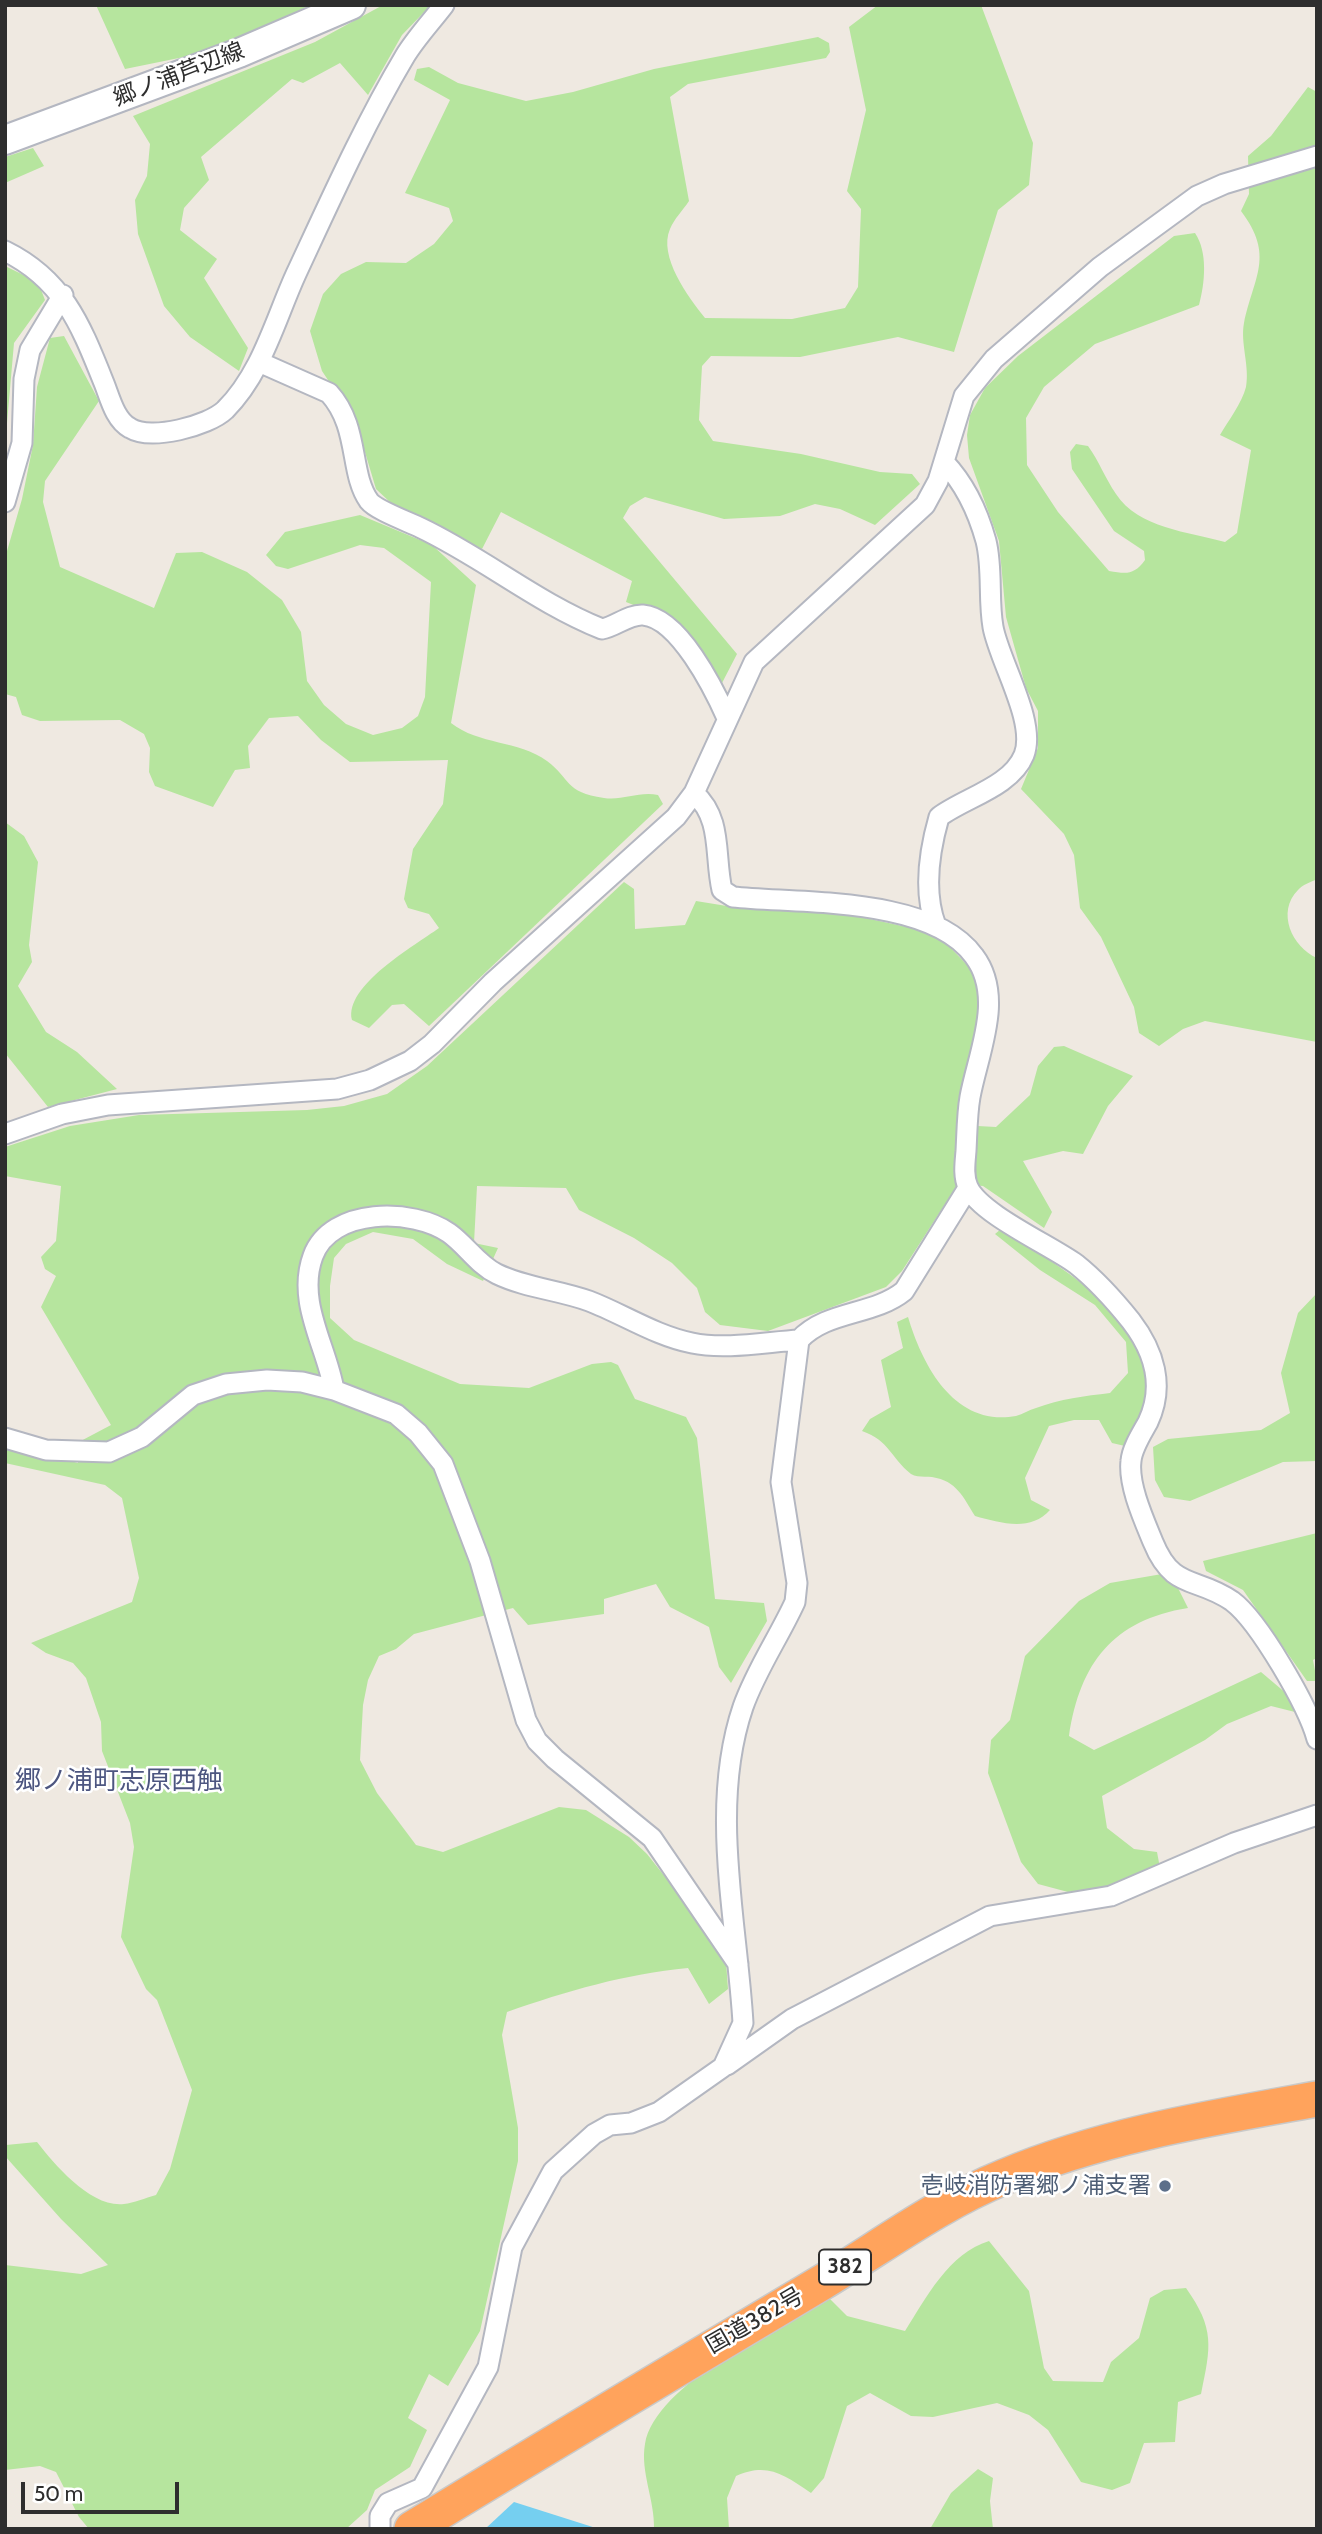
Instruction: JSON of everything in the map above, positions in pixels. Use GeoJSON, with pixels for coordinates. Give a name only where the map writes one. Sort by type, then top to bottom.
{"type":"FeatureCollection","features":[{"type":"Feature","properties":{"kind":"highway","name":"国道382号"},"geometry":{"type":"LineString","coordinates":[[412,2529],[667,2373],[823,2282],[904,2229],[1001,2178],[1112,2139],[1317,2099]]}},
{"type":"Feature","properties":{"kind":"main road","name":"郷ノ浦芦辺線"},"geometry":{"type":"LineString","coordinates":[[5,139],[239,53],[351,5]]}},
{"type":"Feature","properties":{"kind":"street"},"geometry":{"type":"LineString","coordinates":[[5,251],[23,260],[63,295],[78,321],[112,404],[130,429],[160,434],[180,430],[223,412],[242,390],[259,362],[295,276],[406,54],[444,5]]}},
{"type":"Feature","properties":{"kind":"street"},"geometry":{"type":"LineString","coordinates":[[5,1134],[62,1114],[108,1105],[337,1089],[370,1080],[410,1061],[432,1044],[493,982],[676,817],[694,793],[741,683],[764,650],[925,505],[944,462],[964,396],[994,359],[1100,267],[1197,196],[1224,184],[1317,156]]}},
{"type":"Feature","properties":{"kind":"street"},"geometry":{"type":"LineString","coordinates":[[5,502],[22,443],[24,379],[30,350],[63,295]]}},
{"type":"Feature","properties":{"kind":"street"},"geometry":{"type":"LineString","coordinates":[[259,362],[329,393],[337,402],[351,431],[363,488],[370,503],[436,535],[567,615],[602,629],[643,615],[659,621],[673,631],[707,677],[726,718]]}},
{"type":"Feature","properties":{"kind":"street"},"geometry":{"type":"LineString","coordinates":[[936,926],[930,911],[928,887],[933,837],[939,817],[1010,773],[1021,760],[1026,741],[1022,716],[993,627],[986,543],[972,501],[957,475],[944,462]]}},
{"type":"Feature","properties":{"kind":"street"},"geometry":{"type":"LineString","coordinates":[[694,793],[708,806],[717,834],[722,890],[733,897],[872,906],[936,926],[953,936],[974,955],[985,976],[988,1007],[986,1040],[970,1096],[965,1174],[968,1188],[993,1212],[1075,1264],[1093,1279],[1144,1340],[1154,1362],[1157,1395],[1131,1460],[1133,1481],[1153,1542],[1167,1569],[1180,1579],[1234,1602],[1265,1642],[1302,1698],[1317,1740]]}},
{"type":"Feature","properties":{"kind":"street"},"geometry":{"type":"LineString","coordinates":[[334,1390],[330,1368],[317,1340],[311,1314],[309,1274],[313,1255],[325,1238],[337,1229],[361,1219],[380,1216],[410,1218],[432,1224],[449,1233],[495,1273],[556,1289],[637,1324],[693,1344],[799,1340],[822,1322],[889,1303],[904,1291],[968,1188]]}},
{"type":"Feature","properties":{"kind":"street"},"geometry":{"type":"LineString","coordinates":[[723,2067],[743,2023],[741,1967],[729,1857],[728,1777],[743,1707],[795,1602],[797,1583],[781,1482],[799,1340]]}},
{"type":"Feature","properties":{"kind":"street"},"geometry":{"type":"LineString","coordinates":[[5,1438],[46,1450],[109,1452],[142,1437],[193,1395],[226,1384],[279,1381],[334,1390],[397,1414],[418,1433],[443,1464],[480,1561],[526,1720],[537,1741],[555,1759],[652,1838],[741,1967]]}},
{"type":"Feature","properties":{"kind":"street"},"geometry":{"type":"LineString","coordinates":[[380,2529],[380,2516],[388,2503],[422,2488],[488,2367],[512,2247],[553,2171],[594,2134],[610,2125],[631,2123],[659,2112],[792,2019],[990,1916],[1111,1896],[1234,1843],[1317,1815]]}},
{"type":"Feature","properties":{"kind":"green space"},"geometry":{"type":"Polygon","coordinates":[[[96,5],[310,5],[223,49],[125,69],[96,5]]]}},
{"type":"Feature","properties":{"kind":"green space"},"geometry":{"type":"Polygon","coordinates":[[[383,5],[431,5],[402,35],[368,95],[340,63],[303,83],[292,79],[201,157],[209,180],[184,208],[180,230],[217,259],[204,278],[248,348],[239,371],[190,337],[164,306],[138,234],[135,200],[147,176],[150,144],[133,116],[315,42],[383,5]]]}},
{"type":"Feature","properties":{"kind":"green space"},"geometry":{"type":"Polygon","coordinates":[[[878,5],[981,5],[1033,143],[1029,185],[998,210],[954,352],[898,337],[800,357],[711,356],[702,366],[699,420],[713,441],[801,454],[880,472],[912,474],[920,484],[875,525],[840,509],[815,504],[780,516],[724,519],[645,497],[630,506],[623,518],[737,654],[722,683],[676,622],[626,602],[632,581],[501,512],[482,549],[392,504],[376,489],[356,422],[322,371],[310,331],[323,294],[341,274],[366,262],[406,263],[434,244],[453,221],[449,208],[405,193],[450,100],[414,80],[417,69],[429,67],[458,83],[526,101],[573,92],[654,69],[818,37],[829,43],[830,52],[826,58],[688,84],[670,97],[689,201],[672,225],[667,240],[671,263],[677,276],[705,318],[792,319],[845,308],[858,287],[861,209],[847,191],[866,110],[849,27],[878,5]]]}},
{"type":"Feature","properties":{"kind":"green space"},"geometry":{"type":"Polygon","coordinates":[[[1308,87],[1317,92],[1317,879],[1304,885],[1291,899],[1288,918],[1290,928],[1300,946],[1317,958],[1317,1042],[1205,1021],[1183,1029],[1159,1046],[1139,1033],[1134,1007],[1101,937],[1080,908],[1074,855],[1064,834],[1021,789],[1038,748],[1038,711],[1026,688],[1006,617],[999,541],[969,458],[967,435],[970,415],[985,388],[1018,356],[1174,236],[1195,233],[1204,258],[1199,305],[1095,344],[1044,387],[1026,418],[1027,465],[1058,512],[1109,571],[1134,571],[1145,560],[1144,551],[1114,531],[1072,469],[1070,452],[1076,444],[1088,446],[1116,494],[1137,514],[1165,527],[1225,542],[1237,533],[1251,450],[1220,435],[1246,387],[1243,331],[1259,266],[1257,241],[1241,211],[1249,194],[1248,156],[1271,136],[1308,87]]]}},
{"type":"Feature","properties":{"kind":"green space"},"geometry":{"type":"Polygon","coordinates":[[[33,148],[44,166],[5,183],[5,157],[33,148]]]}},
{"type":"Feature","properties":{"kind":"green space"},"geometry":{"type":"Polygon","coordinates":[[[5,266],[38,282],[45,300],[14,343],[5,446],[5,266]]]}},
{"type":"Feature","properties":{"kind":"green space"},"geometry":{"type":"Polygon","coordinates":[[[64,336],[99,401],[45,481],[43,502],[60,567],[154,608],[176,553],[202,552],[247,572],[282,600],[301,632],[307,681],[324,705],[346,724],[373,735],[402,728],[418,716],[425,697],[431,582],[384,548],[360,545],[288,569],[276,566],[266,555],[285,532],[360,515],[432,545],[476,585],[451,723],[474,735],[536,754],[582,792],[611,799],[644,794],[658,795],[663,804],[429,1026],[404,1004],[392,1005],[369,1028],[352,1020],[352,1007],[369,981],[383,968],[439,928],[429,914],[408,908],[404,899],[413,849],[443,804],[448,760],[350,762],[321,740],[298,716],[269,718],[248,746],[250,768],[235,770],[213,807],[155,786],[149,772],[150,748],[144,734],[120,720],[40,721],[22,715],[16,697],[5,694],[5,558],[22,499],[33,445],[37,387],[50,338],[64,336]]]}},
{"type":"Feature","properties":{"kind":"green space"},"geometry":{"type":"Polygon","coordinates":[[[5,822],[24,836],[38,862],[29,945],[32,962],[18,986],[46,1032],[77,1052],[117,1089],[48,1107],[5,1053],[5,822]]]}},
{"type":"Feature","properties":{"kind":"green space"},"geometry":{"type":"Polygon","coordinates":[[[624,882],[634,889],[635,929],[685,925],[696,901],[739,908],[847,914],[916,929],[944,941],[972,970],[981,992],[959,1125],[996,1127],[1030,1095],[1038,1066],[1054,1047],[1064,1046],[1133,1076],[1108,1106],[1083,1154],[1063,1151],[1023,1161],[1052,1212],[1044,1228],[983,1186],[958,1184],[902,1271],[886,1287],[768,1331],[720,1325],[705,1312],[697,1288],[672,1263],[634,1238],[579,1210],[566,1188],[477,1186],[474,1243],[498,1248],[483,1281],[447,1264],[413,1239],[373,1232],[346,1244],[334,1258],[330,1286],[330,1318],[354,1340],[460,1384],[529,1388],[592,1364],[611,1362],[618,1365],[635,1399],[686,1417],[697,1438],[715,1599],[764,1603],[767,1621],[731,1683],[719,1667],[709,1627],[670,1607],[656,1584],[604,1599],[604,1614],[528,1625],[513,1608],[414,1634],[396,1649],[379,1656],[368,1680],[363,1705],[360,1760],[377,1793],[416,1845],[443,1852],[559,1807],[586,1810],[629,1837],[647,1854],[693,1912],[726,1962],[728,1989],[709,2004],[688,1968],[596,1984],[507,2012],[502,2035],[518,2128],[518,2161],[480,2331],[448,2386],[429,2374],[408,2418],[427,2430],[410,2467],[375,2490],[367,2510],[346,2529],[89,2529],[79,2517],[56,2472],[40,2466],[5,2470],[5,2265],[81,2274],[108,2265],[61,2219],[5,2156],[6,2145],[37,2142],[64,2173],[87,2192],[112,2203],[136,2202],[156,2195],[170,2169],[192,2090],[157,2000],[146,1989],[121,1937],[134,1847],[130,1823],[102,1751],[101,1722],[86,1678],[73,1663],[46,1653],[31,1643],[132,1602],[139,1578],[122,1498],[105,1485],[5,1463],[5,1443],[78,1463],[77,1443],[111,1425],[41,1307],[56,1276],[45,1269],[41,1257],[56,1241],[61,1186],[5,1176],[5,1147],[70,1126],[139,1115],[307,1110],[344,1106],[387,1094],[427,1066],[624,882]]]}},
{"type":"Feature","properties":{"kind":"green space"},"geometry":{"type":"Polygon","coordinates":[[[1001,1229],[1061,1268],[1118,1317],[1138,1346],[1147,1376],[1144,1410],[1125,1446],[1112,1443],[1099,1420],[1074,1420],[1049,1426],[1025,1478],[1031,1500],[1050,1510],[1034,1521],[1015,1524],[975,1516],[963,1496],[948,1482],[911,1474],[879,1440],[862,1431],[870,1419],[891,1407],[881,1360],[903,1348],[897,1322],[908,1317],[923,1355],[945,1389],[959,1403],[994,1417],[1016,1416],[1054,1402],[1110,1393],[1128,1373],[1126,1342],[1095,1305],[1040,1270],[995,1234],[1001,1229]]]}},
{"type":"Feature","properties":{"kind":"green space"},"geometry":{"type":"Polygon","coordinates":[[[1317,1293],[1317,1461],[1283,1462],[1190,1501],[1164,1497],[1155,1480],[1153,1447],[1168,1439],[1261,1430],[1290,1413],[1281,1373],[1298,1313],[1317,1293]]]}},
{"type":"Feature","properties":{"kind":"green space"},"geometry":{"type":"Polygon","coordinates":[[[1317,1533],[1317,1658],[1313,1660],[1317,1681],[1307,1681],[1243,1590],[1206,1571],[1203,1561],[1317,1533]]]}},
{"type":"Feature","properties":{"kind":"green space"},"geometry":{"type":"Polygon","coordinates":[[[1162,1574],[1178,1588],[1188,1608],[1139,1623],[1105,1649],[1082,1687],[1069,1736],[1094,1750],[1261,1672],[1287,1694],[1295,1712],[1271,1706],[1227,1724],[1205,1740],[1102,1796],[1107,1828],[1134,1849],[1157,1852],[1160,1868],[1105,1889],[1068,1892],[1038,1884],[1021,1862],[988,1773],[991,1740],[1010,1720],[1025,1656],[1079,1601],[1110,1583],[1162,1574]]]}},
{"type":"Feature","properties":{"kind":"green space"},"geometry":{"type":"Polygon","coordinates":[[[989,2241],[1029,2291],[1044,2368],[1053,2381],[1103,2382],[1111,2362],[1139,2338],[1150,2298],[1164,2290],[1186,2288],[1195,2302],[1202,2315],[1208,2338],[1207,2363],[1201,2394],[1178,2402],[1175,2442],[1144,2443],[1130,2483],[1112,2490],[1081,2482],[1048,2430],[1029,2415],[997,2403],[933,2417],[911,2416],[870,2393],[847,2406],[824,2478],[811,2493],[775,2472],[747,2472],[736,2476],[727,2498],[729,2529],[654,2529],[644,2465],[645,2444],[654,2422],[671,2400],[695,2379],[752,2341],[830,2299],[847,2316],[905,2331],[930,2291],[950,2266],[962,2255],[989,2241]]]}},
{"type":"Feature","properties":{"kind":"green space"},"geometry":{"type":"Polygon","coordinates":[[[978,2469],[993,2478],[990,2501],[993,2529],[930,2529],[951,2493],[978,2469]]]}},
{"type":"Feature","properties":{"kind":"water"},"geometry":{"type":"Polygon","coordinates":[[[514,2502],[599,2529],[485,2529],[514,2502]]]}},
{"type":"Feature","properties":{"kind":"place","name":"壱岐消防署郷ノ浦支署"},"geometry":{"type":"Point","coordinates":[1165,2186]}},
{"type":"Feature","properties":{"kind":"district","name":"郷ノ浦町志原西触"},"geometry":{"type":"Point","coordinates":[119,1781]}}]}
